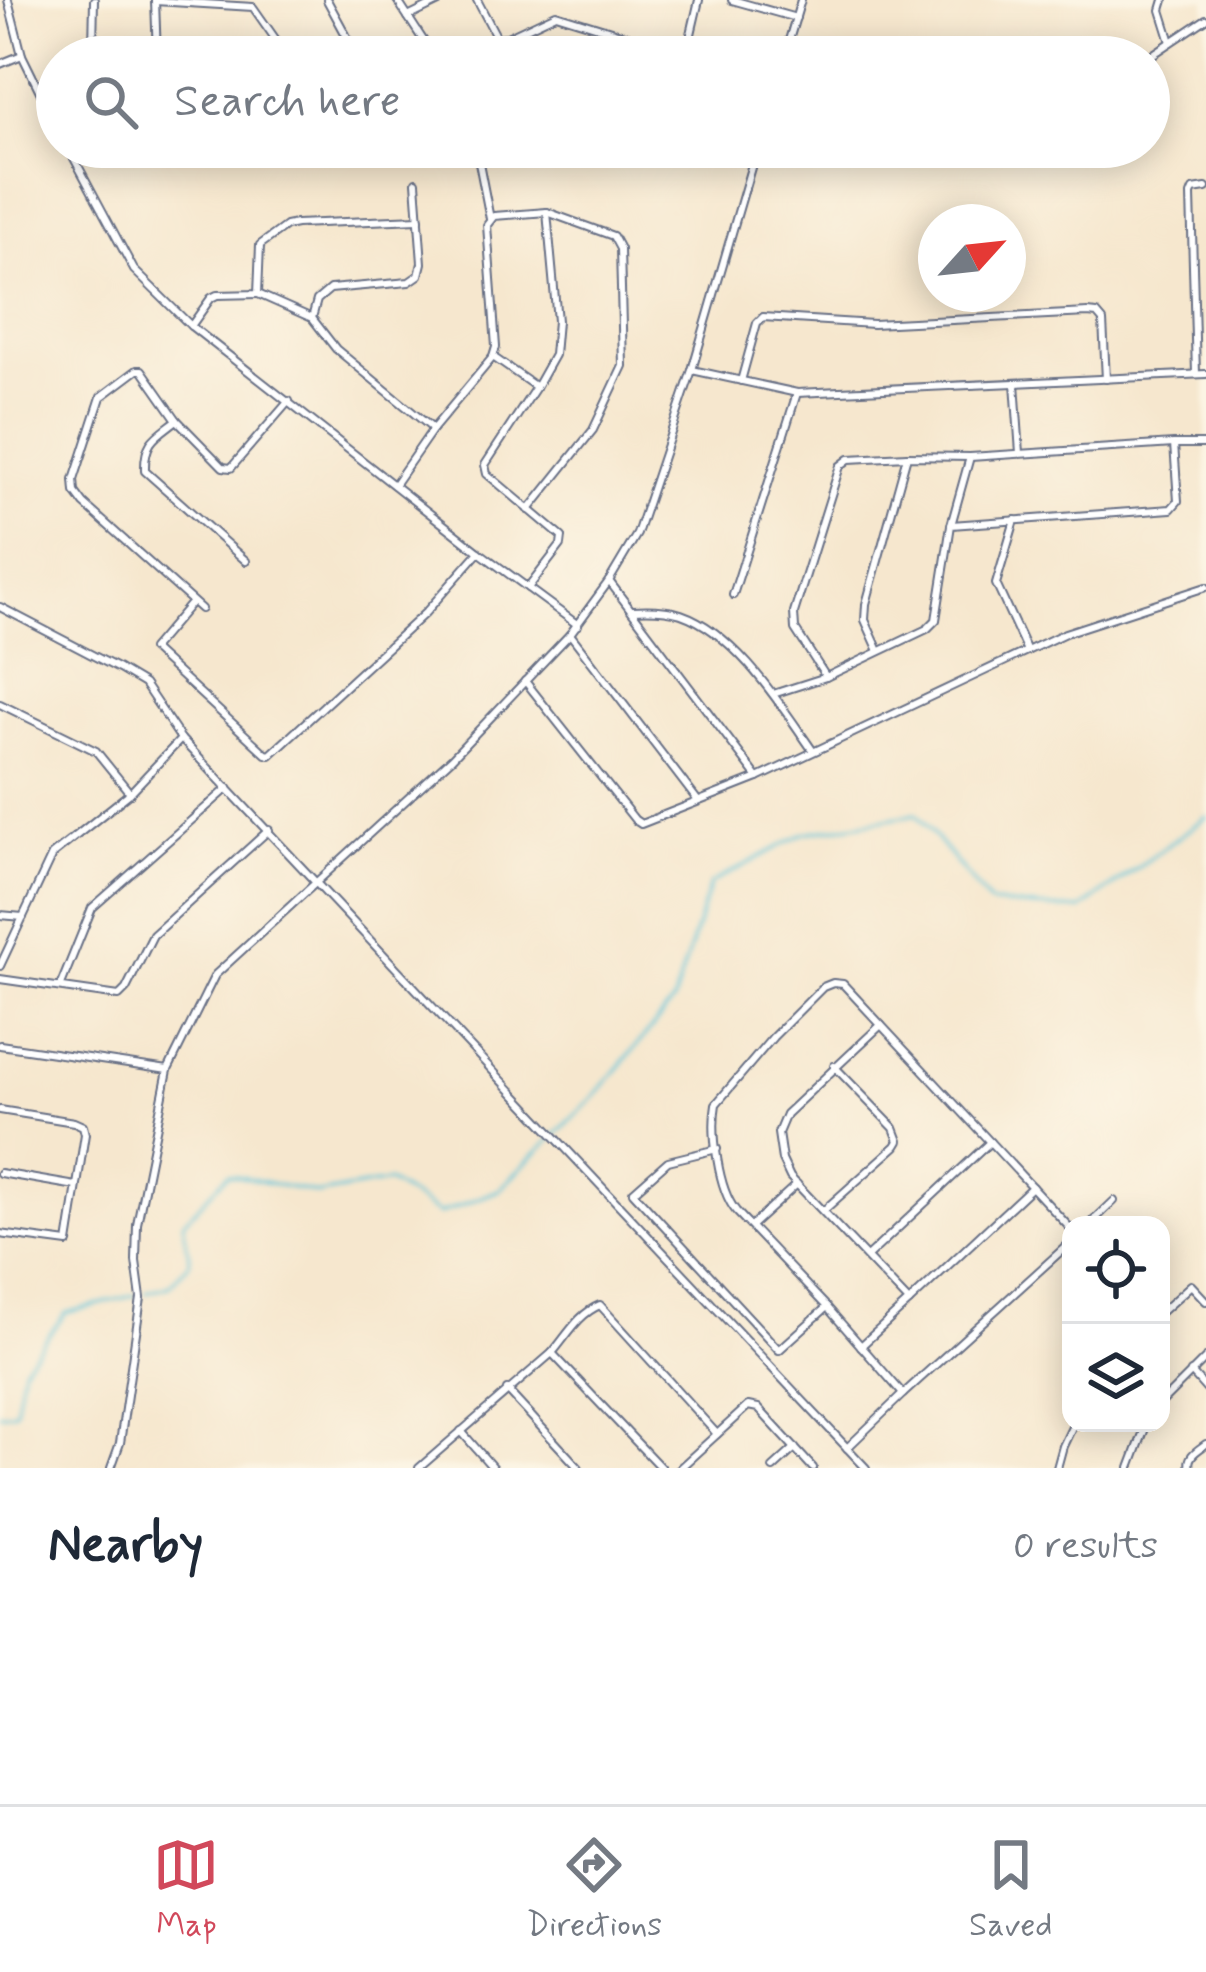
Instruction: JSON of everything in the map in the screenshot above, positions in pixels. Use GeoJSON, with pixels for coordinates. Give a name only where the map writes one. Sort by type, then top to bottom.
{"type":"FeatureCollection","features":[{"type":"Feature","properties":{"kind":"street"},"geometry":{"type":"LineString","coordinates":[[8,0],[22,55],[36,83]]}},
{"type":"Feature","properties":{"kind":"street"},"geometry":{"type":"LineString","coordinates":[[93,36],[94,0]]}},
{"type":"Feature","properties":{"kind":"street"},"geometry":{"type":"LineString","coordinates":[[327,0],[347,36]]}},
{"type":"Feature","properties":{"kind":"street"},"geometry":{"type":"LineString","coordinates":[[397,0],[419,36]]}},
{"type":"Feature","properties":{"kind":"street"},"geometry":{"type":"LineString","coordinates":[[407,18],[443,0]]}},
{"type":"Feature","properties":{"kind":"street"},"geometry":{"type":"LineString","coordinates":[[477,0],[496,36]]}},
{"type":"Feature","properties":{"kind":"street"},"geometry":{"type":"LineString","coordinates":[[691,36],[699,0]]}},
{"type":"Feature","properties":{"kind":"street"},"geometry":{"type":"LineString","coordinates":[[732,0],[796,18]]}},
{"type":"Feature","properties":{"kind":"street"},"geometry":{"type":"LineString","coordinates":[[790,36],[801,0]]}},
{"type":"Feature","properties":{"kind":"street"},"geometry":{"type":"LineString","coordinates":[[1164,0],[1161,10],[1169,36]]}},
{"type":"Feature","properties":{"kind":"street"},"geometry":{"type":"LineString","coordinates":[[156,36],[154,1],[254,7],[274,36]]}},
{"type":"Feature","properties":{"kind":"street"},"geometry":{"type":"LineString","coordinates":[[509,36],[556,14],[628,36]]}},
{"type":"Feature","properties":{"kind":"street"},"geometry":{"type":"LineString","coordinates":[[1170,39],[1206,19]]}},
{"type":"Feature","properties":{"kind":"street"},"geometry":{"type":"LineString","coordinates":[[0,64],[22,55]]}},
{"type":"Feature","properties":{"kind":"street"},"geometry":{"type":"LineString","coordinates":[[79,168],[134,270],[191,326],[578,625]]}},
{"type":"Feature","properties":{"kind":"street"},"geometry":{"type":"LineString","coordinates":[[480,168],[490,219]]}},
{"type":"Feature","properties":{"kind":"street"},"geometry":{"type":"LineString","coordinates":[[111,1468],[120,1443],[141,1298],[136,1224],[168,1070],[215,975],[452,758],[578,625],[609,581],[637,534],[692,370],[751,168]]}},
{"type":"Feature","properties":{"kind":"street"},"geometry":{"type":"LineString","coordinates":[[312,318],[316,300],[330,289],[409,282],[419,275],[416,182]]}},
{"type":"Feature","properties":{"kind":"street"},"geometry":{"type":"LineString","coordinates":[[692,370],[797,393],[1201,374],[1191,195],[1192,190],[1206,188]]}},
{"type":"Feature","properties":{"kind":"street"},"geometry":{"type":"LineString","coordinates":[[528,589],[562,537],[487,474],[485,465],[554,356],[557,321],[547,212]]}},
{"type":"Feature","properties":{"kind":"street"},"geometry":{"type":"LineString","coordinates":[[394,485],[433,429],[493,358],[490,219],[547,212],[603,232],[617,242],[623,366],[592,430],[530,510]]}},
{"type":"Feature","properties":{"kind":"street"},"geometry":{"type":"LineString","coordinates":[[258,294],[260,245],[286,226],[419,219]]}},
{"type":"Feature","properties":{"kind":"street"},"geometry":{"type":"LineString","coordinates":[[191,326],[217,295],[258,294],[312,318],[336,349],[433,429]]}},
{"type":"Feature","properties":{"kind":"street"},"geometry":{"type":"LineString","coordinates":[[1195,306],[1206,305]]}},
{"type":"Feature","properties":{"kind":"street"},"geometry":{"type":"LineString","coordinates":[[741,381],[763,316],[873,324],[1088,313],[1103,321],[1106,379]]}},
{"type":"Feature","properties":{"kind":"street"},"geometry":{"type":"LineString","coordinates":[[493,358],[536,387]]}},
{"type":"Feature","properties":{"kind":"street"},"geometry":{"type":"LineString","coordinates":[[201,609],[75,492],[74,479],[101,398],[142,370],[177,420],[231,469],[289,401]]}},
{"type":"Feature","properties":{"kind":"street"},"geometry":{"type":"LineString","coordinates":[[1015,383],[1020,453]]}},
{"type":"Feature","properties":{"kind":"street"},"geometry":{"type":"LineString","coordinates":[[733,595],[797,393]]}},
{"type":"Feature","properties":{"kind":"street"},"geometry":{"type":"LineString","coordinates":[[177,420],[150,440],[144,454],[145,471],[245,561]]}},
{"type":"Feature","properties":{"kind":"street"},"geometry":{"type":"LineString","coordinates":[[951,525],[1171,508],[1178,501],[1174,444]]}},
{"type":"Feature","properties":{"kind":"street"},"geometry":{"type":"LineString","coordinates":[[826,677],[793,620],[840,466],[849,459],[1206,444]]}},
{"type":"Feature","properties":{"kind":"street"},"geometry":{"type":"LineString","coordinates":[[879,651],[864,614],[907,456]]}},
{"type":"Feature","properties":{"kind":"street"},"geometry":{"type":"LineString","coordinates":[[773,694],[826,677],[927,629],[936,620],[951,525],[970,457]]}},
{"type":"Feature","properties":{"kind":"street"},"geometry":{"type":"LineString","coordinates":[[1016,520],[996,584],[1027,651]]}},
{"type":"Feature","properties":{"kind":"street"},"geometry":{"type":"LineString","coordinates":[[192,602],[152,649],[270,755],[425,613],[478,552]]}},
{"type":"Feature","properties":{"kind":"street"},"geometry":{"type":"LineString","coordinates":[[609,581],[758,778]]}},
{"type":"Feature","properties":{"kind":"street"},"geometry":{"type":"LineString","coordinates":[[525,681],[641,824],[758,778],[1065,633],[1206,587]]}},
{"type":"Feature","properties":{"kind":"street"},"geometry":{"type":"LineString","coordinates":[[0,607],[144,685],[181,739],[866,1468]]}},
{"type":"Feature","properties":{"kind":"street"},"geometry":{"type":"LineString","coordinates":[[633,610],[681,614],[718,634],[773,694],[813,751]]}},
{"type":"Feature","properties":{"kind":"street"},"geometry":{"type":"LineString","coordinates":[[570,634],[698,801]]}},
{"type":"Feature","properties":{"kind":"street"},"geometry":{"type":"LineString","coordinates":[[0,704],[96,751],[130,793]]}},
{"type":"Feature","properties":{"kind":"street"},"geometry":{"type":"LineString","coordinates":[[0,966],[52,855],[130,793],[181,739]]}},
{"type":"Feature","properties":{"kind":"street"},"geometry":{"type":"LineString","coordinates":[[60,988],[92,908],[228,788]]}},
{"type":"Feature","properties":{"kind":"street"},"geometry":{"type":"LineString","coordinates":[[0,979],[118,996],[154,934],[268,830]]}},
{"type":"Feature","properties":{"kind":"street"},"geometry":{"type":"LineString","coordinates":[[0,915],[23,917]]}},
{"type":"Feature","properties":{"kind":"street"},"geometry":{"type":"LineString","coordinates":[[903,1394],[728,1202],[714,1114],[722,1094],[823,987],[843,984],[1062,1219]]}},
{"type":"Feature","properties":{"kind":"street"},"geometry":{"type":"LineString","coordinates":[[881,1024],[786,1114],[778,1133],[782,1160],[797,1184],[909,1302]]}},
{"type":"Feature","properties":{"kind":"street"},"geometry":{"type":"LineString","coordinates":[[0,1045],[168,1070]]}},
{"type":"Feature","properties":{"kind":"street"},"geometry":{"type":"LineString","coordinates":[[823,1211],[898,1141],[894,1129],[834,1066]]}},
{"type":"Feature","properties":{"kind":"street"},"geometry":{"type":"LineString","coordinates":[[0,1110],[74,1122],[83,1126],[85,1134],[68,1243],[0,1234]]}},
{"type":"Feature","properties":{"kind":"street"},"geometry":{"type":"LineString","coordinates":[[868,1256],[990,1142]]}},
{"type":"Feature","properties":{"kind":"street"},"geometry":{"type":"LineString","coordinates":[[619,1203],[668,1161],[717,1149]]}},
{"type":"Feature","properties":{"kind":"street"},"geometry":{"type":"LineString","coordinates":[[0,1173],[76,1186]]}},
{"type":"Feature","properties":{"kind":"street"},"geometry":{"type":"LineString","coordinates":[[752,1226],[797,1184]]}},
{"type":"Feature","properties":{"kind":"street"},"geometry":{"type":"LineString","coordinates":[[861,1346],[1032,1186]]}},
{"type":"Feature","properties":{"kind":"street"},"geometry":{"type":"LineString","coordinates":[[633,1192],[778,1350],[827,1307]]}},
{"type":"Feature","properties":{"kind":"street"},"geometry":{"type":"LineString","coordinates":[[1098,1216],[1114,1201]]}},
{"type":"Feature","properties":{"kind":"street"},"geometry":{"type":"LineString","coordinates":[[847,1448],[1062,1250]]}},
{"type":"Feature","properties":{"kind":"street"},"geometry":{"type":"LineString","coordinates":[[1170,1304],[1191,1285],[1206,1301]]}},
{"type":"Feature","properties":{"kind":"street"},"geometry":{"type":"LineString","coordinates":[[418,1468],[553,1353],[574,1324],[600,1305],[718,1434]]}},
{"type":"Feature","properties":{"kind":"street"},"geometry":{"type":"LineString","coordinates":[[553,1353],[661,1468]]}},
{"type":"Feature","properties":{"kind":"street"},"geometry":{"type":"LineString","coordinates":[[1170,1394],[1206,1358]]}},
{"type":"Feature","properties":{"kind":"street"},"geometry":{"type":"LineString","coordinates":[[1191,1372],[1206,1389]]}},
{"type":"Feature","properties":{"kind":"street"},"geometry":{"type":"LineString","coordinates":[[507,1390],[579,1468]]}},
{"type":"Feature","properties":{"kind":"street"},"geometry":{"type":"LineString","coordinates":[[680,1468],[745,1408],[753,1406],[813,1468]]}},
{"type":"Feature","properties":{"kind":"street"},"geometry":{"type":"LineString","coordinates":[[460,1430],[494,1468]]}},
{"type":"Feature","properties":{"kind":"street"},"geometry":{"type":"LineString","coordinates":[[1057,1468],[1070,1432]]}},
{"type":"Feature","properties":{"kind":"street"},"geometry":{"type":"LineString","coordinates":[[1130,1468],[1144,1432]]}},
{"type":"Feature","properties":{"kind":"street"},"geometry":{"type":"LineString","coordinates":[[1190,1468],[1192,1455],[1206,1444]]}},
{"type":"Feature","properties":{"kind":"street"},"geometry":{"type":"LineString","coordinates":[[772,1468],[795,1448]]}},
{"type":"Feature","properties":{"kind":"waterway"},"geometry":{"type":"LineString","coordinates":[[146,1292],[169,1286],[190,1262],[183,1222],[228,1174],[319,1194],[388,1182],[439,1214],[499,1190],[596,1095],[673,1002],[710,884],[805,833],[916,814],[990,904],[1080,910],[1206,817]]}},
{"type":"Feature","properties":{"kind":"waterway"},"geometry":{"type":"LineString","coordinates":[[0,1414],[15,1411],[23,1367],[66,1313],[135,1295]]}}]}
